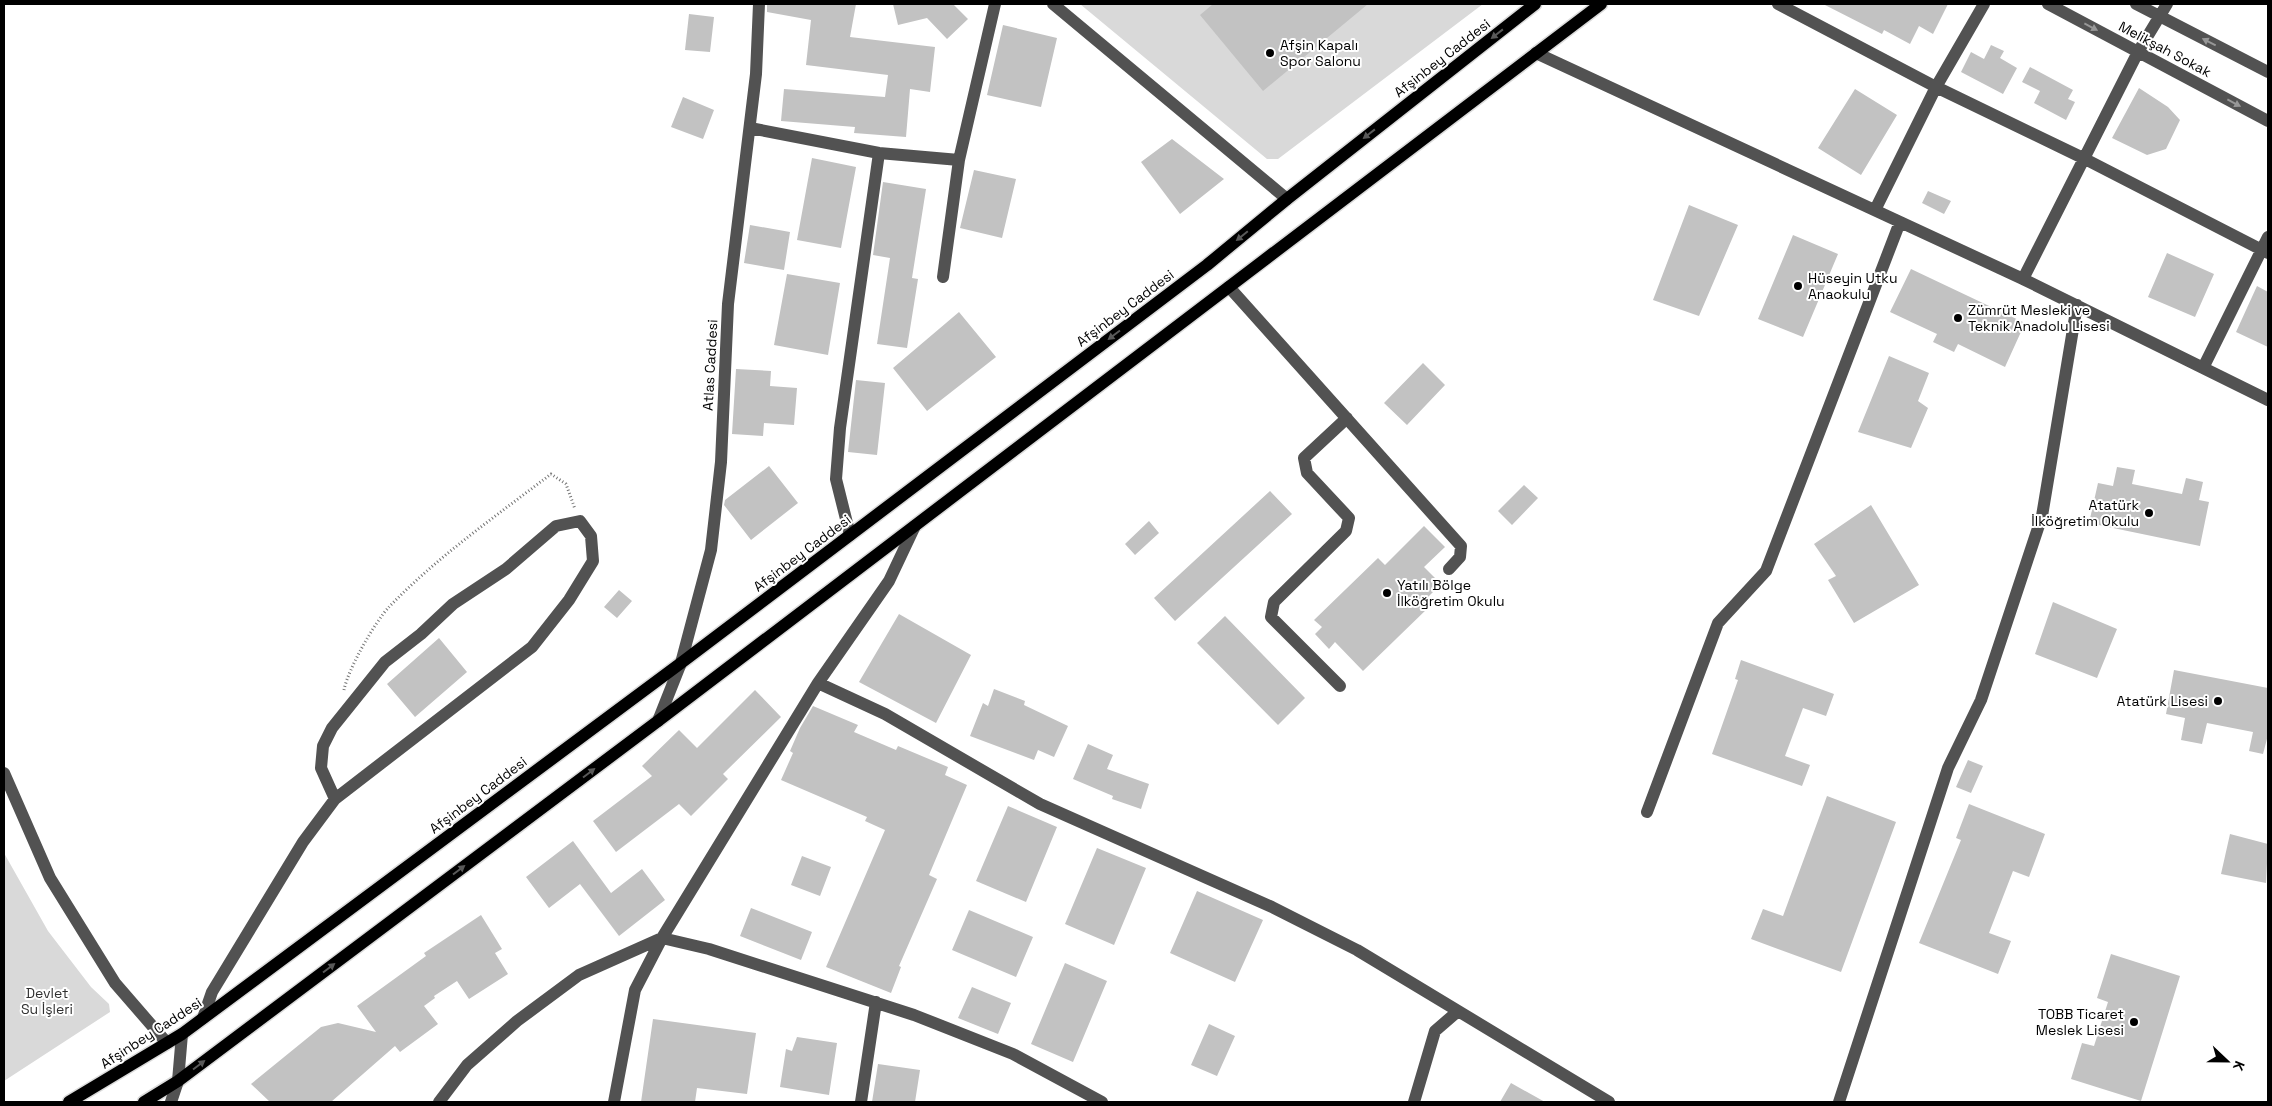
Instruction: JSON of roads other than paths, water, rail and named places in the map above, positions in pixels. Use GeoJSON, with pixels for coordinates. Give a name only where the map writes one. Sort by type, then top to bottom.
{"type":"FeatureCollection","features":[{"type":"Feature","properties":{"kind":"main road","name":"Afşinbey Caddesi"},"geometry":{"type":"LineString","coordinates":[[69,1102],[182,1034],[681,663],[1207,265],[1536,4]]}},
{"type":"Feature","properties":{"kind":"main road"},"geometry":{"type":"LineString","coordinates":[[144,1102],[178,1081],[658,721],[1601,4]]}},
{"type":"Feature","properties":{"kind":"street","name":"Atlas Caddesi"},"geometry":{"type":"LineString","coordinates":[[658,721],[681,663],[711,550],[721,462],[728,304],[756,74],[760,4]]}},
{"type":"Feature","properties":{"kind":"street"},"geometry":{"type":"LineString","coordinates":[[943,277],[958,160],[995,4]]}},
{"type":"Feature","properties":{"kind":"street"},"geometry":{"type":"LineString","coordinates":[[1053,4],[1288,199]]}},
{"type":"Feature","properties":{"kind":"street"},"geometry":{"type":"LineString","coordinates":[[1778,4],[1936,87],[2083,158],[2265,251]]}},
{"type":"Feature","properties":{"kind":"street"},"geometry":{"type":"LineString","coordinates":[[1875,210],[1936,87],[1984,4]]}},
{"type":"Feature","properties":{"kind":"street","name":"Melikşah Sokak"},"geometry":{"type":"LineString","coordinates":[[2048,4],[2268,120]]}},
{"type":"Feature","properties":{"kind":"street","name":"Melikşah Sokak"},"geometry":{"type":"LineString","coordinates":[[2136,4],[2268,72]]}},
{"type":"Feature","properties":{"kind":"street"},"geometry":{"type":"LineString","coordinates":[[2023,279],[2138,52],[2166,4]]}},
{"type":"Feature","properties":{"kind":"street"},"geometry":{"type":"LineString","coordinates":[[1536,53],[2023,279],[2268,400]]}},
{"type":"Feature","properties":{"kind":"street"},"geometry":{"type":"LineString","coordinates":[[750,128],[879,153],[958,160]]}},
{"type":"Feature","properties":{"kind":"street"},"geometry":{"type":"LineString","coordinates":[[850,535],[836,479],[840,428],[879,153]]}},
{"type":"Feature","properties":{"kind":"street"},"geometry":{"type":"LineString","coordinates":[[1647,812],[1718,623],[1766,571],[1900,222]]}},
{"type":"Feature","properties":{"kind":"street"},"geometry":{"type":"LineString","coordinates":[[2203,368],[2265,251],[2268,237]]}},
{"type":"Feature","properties":{"kind":"street"},"geometry":{"type":"LineString","coordinates":[[1229,287],[1462,546],[1460,557],[1449,569]]}},
{"type":"Feature","properties":{"kind":"street"},"geometry":{"type":"LineString","coordinates":[[1839,1102],[1948,768],[1981,700],[2042,516],[2077,305]]}},
{"type":"Feature","properties":{"kind":"street"},"geometry":{"type":"LineString","coordinates":[[1340,686],[1271,617],[1274,602],[1346,531],[1349,518],[1308,473],[1304,458],[1347,418]]}},
{"type":"Feature","properties":{"kind":"street"},"geometry":{"type":"LineString","coordinates":[[203,1018],[212,992],[303,842],[335,799],[532,647],[569,600],[593,561],[591,536],[580,521],[556,526],[506,569],[453,604],[421,634],[385,662],[332,728],[323,746],[321,768],[335,799]]}},
{"type":"Feature","properties":{"kind":"street"},"geometry":{"type":"LineString","coordinates":[[614,1102],[635,990],[662,938],[818,683],[889,581],[915,526]]}},
{"type":"Feature","properties":{"kind":"street"},"geometry":{"type":"LineString","coordinates":[[818,683],[885,714],[1040,804],[1272,907],[1357,950],[1609,1102]]}},
{"type":"Feature","properties":{"kind":"street"},"geometry":{"type":"LineString","coordinates":[[4,773],[50,878],[115,983],[167,1043]]}},
{"type":"Feature","properties":{"kind":"street"},"geometry":{"type":"LineString","coordinates":[[438,1102],[467,1065],[517,1021],[579,975],[662,938],[709,949],[876,1002],[1013,1054],[1102,1102]]}},
{"type":"Feature","properties":{"kind":"street"},"geometry":{"type":"LineString","coordinates":[[861,1102],[876,1002]]}},
{"type":"Feature","properties":{"kind":"street"},"geometry":{"type":"LineString","coordinates":[[1414,1102],[1435,1031],[1457,1012]]}},
{"type":"Feature","properties":{"kind":"street"},"geometry":{"type":"LineString","coordinates":[[171,1102],[178,1081],[182,1034]]}},
{"type":"Feature","properties":{"kind":"place","name":"Afşin Kapalı Spor Salonu"},"geometry":{"type":"Point","coordinates":[1270,53]}},
{"type":"Feature","properties":{"kind":"place","name":"Hüseyin Utku Anaokulu"},"geometry":{"type":"Point","coordinates":[1798,286]}},
{"type":"Feature","properties":{"kind":"place","name":"Zümrüt Mesleki ve Teknik Anadolu Lisesi"},"geometry":{"type":"Point","coordinates":[1958,318]}},
{"type":"Feature","properties":{"kind":"place","name":"Atatürk İlköğretim Okulu"},"geometry":{"type":"Point","coordinates":[2149,513]}},
{"type":"Feature","properties":{"kind":"place","name":"Yatılı Bölge İlköğretim Okulu"},"geometry":{"type":"Point","coordinates":[1387,593]}},
{"type":"Feature","properties":{"kind":"place","name":"Atatürk Lisesi"},"geometry":{"type":"Point","coordinates":[2218,701]}},
{"type":"Feature","properties":{"kind":"place","name":"TOBB Ticaret Meslek Lisesi"},"geometry":{"type":"Point","coordinates":[2134,1022]}},
{"type":"Feature","properties":{"kind":"park label","name":"Devlet Su İşleri"},"geometry":{"type":"Point","coordinates":[47,1002]}}]}
